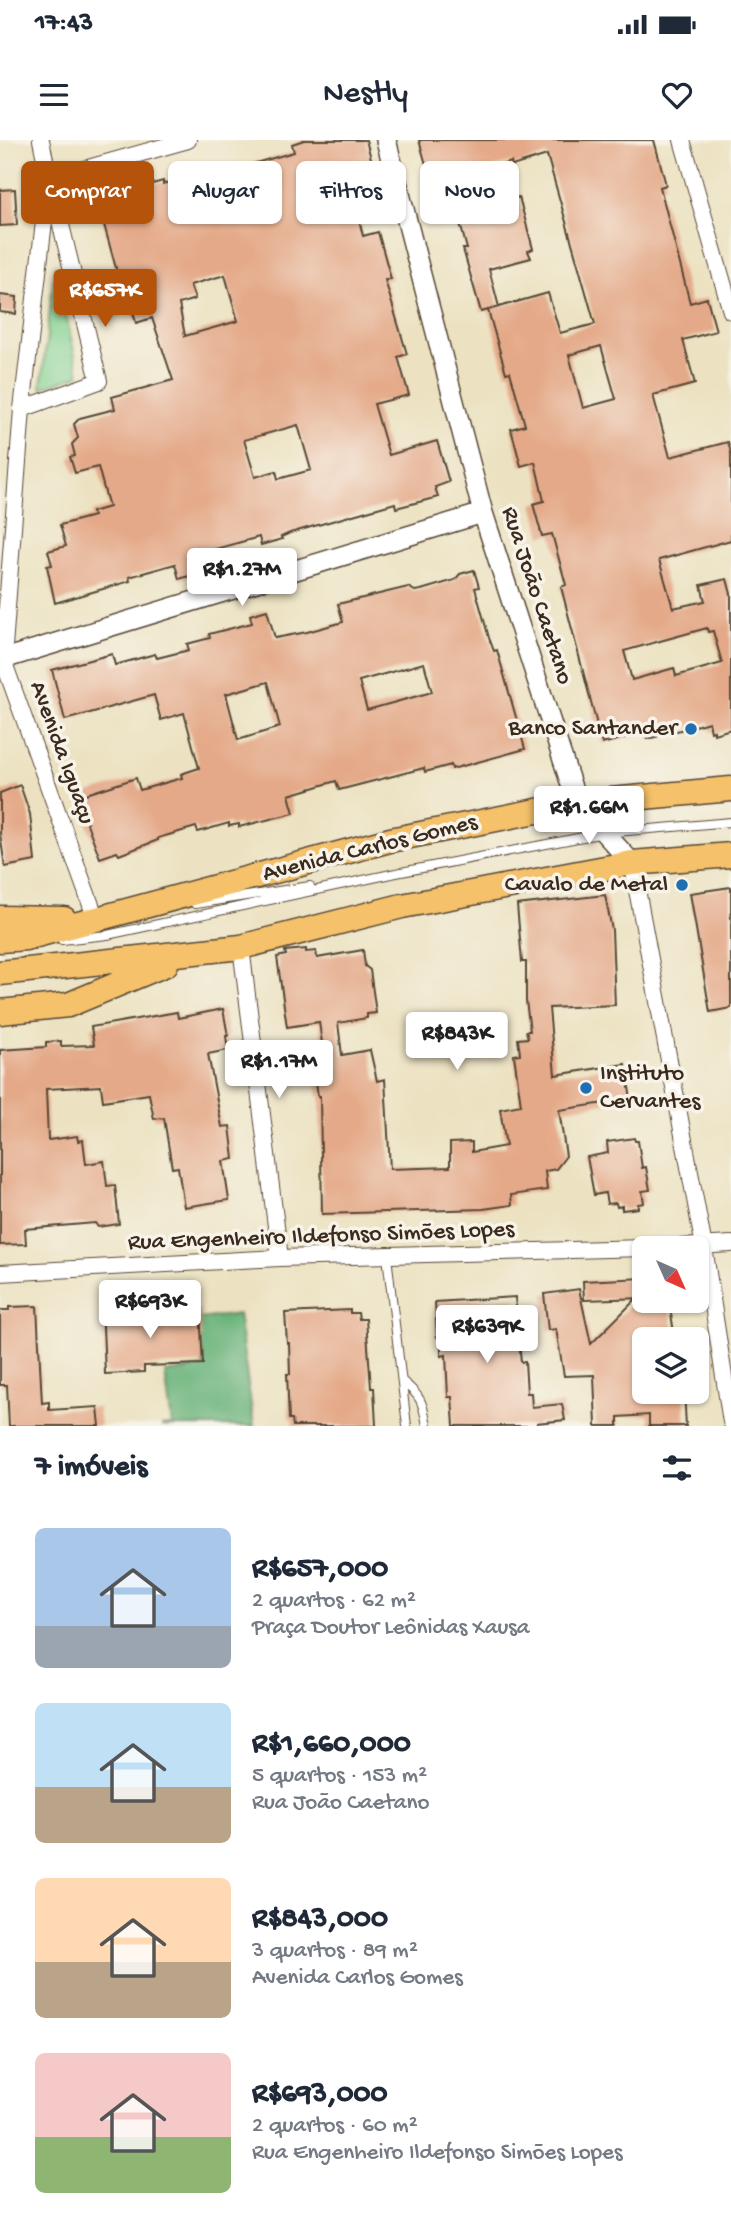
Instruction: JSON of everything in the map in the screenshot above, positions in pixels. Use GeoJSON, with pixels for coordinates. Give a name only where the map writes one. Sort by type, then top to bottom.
{"type":"FeatureCollection","features":[{"type":"Feature","properties":{"kind":"main road","name":"Avenida Carlos Gomes"},"geometry":{"type":"LineString","coordinates":[[0,940],[26,938],[390,840],[577,803],[731,789]]}},
{"type":"Feature","properties":{"kind":"main road"},"geometry":{"type":"LineString","coordinates":[[0,973],[241,947],[402,905],[632,863],[731,855]]}},
{"type":"Feature","properties":{"kind":"main road","name":"Avenida Carlos Gomes"},"geometry":{"type":"LineString","coordinates":[[0,918],[96,919]]}},
{"type":"Feature","properties":{"kind":"main road"},"geometry":{"type":"LineString","coordinates":[[0,1012],[68,1005],[190,954]]}},
{"type":"Feature","properties":{"kind":"street","name":"Avenida Iguaçu"},"geometry":{"type":"LineString","coordinates":[[41,140],[46,161]]}},
{"type":"Feature","properties":{"kind":"street"},"geometry":{"type":"LineString","coordinates":[[114,161],[188,140]]}},
{"type":"Feature","properties":{"kind":"street","name":"Rua João Caetano"},"geometry":{"type":"LineString","coordinates":[[386,140],[483,513],[577,803],[632,863]]}},
{"type":"Feature","properties":{"kind":"street"},"geometry":{"type":"LineString","coordinates":[[682,140],[731,311]]}},
{"type":"Feature","properties":{"kind":"street","name":"Avenida Iguaçu"},"geometry":{"type":"LineString","coordinates":[[45,224],[22,409],[1,660],[96,919]]}},
{"type":"Feature","properties":{"kind":"street"},"geometry":{"type":"LineString","coordinates":[[22,409],[99,382],[61,224]]}},
{"type":"Feature","properties":{"kind":"street"},"geometry":{"type":"LineString","coordinates":[[1,660],[483,513]]}},
{"type":"Feature","properties":{"kind":"street"},"geometry":{"type":"LineString","coordinates":[[632,863],[702,1236]]}},
{"type":"Feature","properties":{"kind":"street"},"geometry":{"type":"LineString","coordinates":[[241,947],[280,1258]]}},
{"type":"Feature","properties":{"kind":"street"},"geometry":{"type":"LineString","coordinates":[[709,1246],[731,1244]]}},
{"type":"Feature","properties":{"kind":"street","name":"Rua Engenheiro Ildefonso Simões Lopes"},"geometry":{"type":"LineString","coordinates":[[0,1273],[280,1258],[632,1248]]}},
{"type":"Feature","properties":{"kind":"street"},"geometry":{"type":"LineString","coordinates":[[709,1279],[731,1422]]}},
{"type":"Feature","properties":{"kind":"lane"},"geometry":{"type":"LineString","coordinates":[[0,947],[107,935],[604,832],[731,822]]}},
{"type":"Feature","properties":{"kind":"lane"},"geometry":{"type":"LineString","coordinates":[[192,905],[396,873]]}},
{"type":"Feature","properties":{"kind":"lane"},"geometry":{"type":"LineString","coordinates":[[96,919],[178,907]]}},
{"type":"Feature","properties":{"kind":"lane"},"geometry":{"type":"LineString","coordinates":[[387,1256],[407,1426]]}},
{"type":"Feature","properties":{"kind":"lane"},"geometry":{"type":"LineString","coordinates":[[402,1381],[420,1397],[427,1426]]}},
{"type":"Feature","properties":{"kind":"green space"},"geometry":{"type":"Polygon","coordinates":[[[55,265],[79,375],[41,388],[55,265]]]}},
{"type":"Feature","properties":{"kind":"green space"},"geometry":{"type":"Polygon","coordinates":[[[238,1314],[254,1426],[161,1426],[172,1425],[165,1373],[204,1367],[198,1319],[238,1314]]]}},
{"type":"Feature","properties":{"kind":"building"},"geometry":{"type":"Polygon","coordinates":[[[304,140],[366,140],[372,161],[296,161],[296,224],[360,224],[363,236],[378,232],[391,279],[385,280],[407,354],[398,357],[409,395],[374,404],[389,455],[437,441],[449,482],[435,487],[438,497],[396,508],[395,503],[290,533],[281,537],[282,539],[261,545],[259,537],[198,554],[203,572],[179,579],[175,564],[129,577],[130,581],[55,603],[47,566],[52,565],[48,551],[66,546],[60,525],[93,516],[92,512],[109,507],[98,467],[75,473],[70,457],[75,456],[72,444],[78,438],[74,424],[80,418],[115,409],[112,397],[173,380],[152,318],[136,323],[130,301],[122,303],[104,224],[154,224],[154,183],[163,181],[163,184],[168,183],[168,224],[282,224],[282,161],[262,161],[294,152],[292,144],[304,140]],[[225,275],[190,285],[195,299],[179,304],[185,336],[238,321],[225,275]],[[298,425],[244,440],[255,477],[276,471],[278,479],[311,470],[298,425]]]}},
{"type":"Feature","properties":{"kind":"building"},"geometry":{"type":"Polygon","coordinates":[[[419,140],[654,140],[666,185],[660,187],[690,303],[707,298],[716,331],[683,340],[695,384],[653,395],[670,457],[728,442],[731,453],[731,540],[659,560],[673,608],[705,601],[701,585],[727,579],[731,594],[731,729],[714,734],[709,722],[648,739],[647,732],[602,744],[561,587],[566,585],[552,534],[542,536],[533,504],[544,501],[535,462],[521,466],[511,429],[525,425],[510,372],[506,373],[488,310],[548,293],[560,333],[595,324],[547,155],[519,164],[519,161],[425,161],[419,140]],[[601,346],[569,355],[583,408],[616,399],[601,346]],[[707,628],[624,651],[632,680],[674,668],[676,676],[722,663],[713,631],[708,632],[707,628]]]}},
{"type":"Feature","properties":{"kind":"building"},"geometry":{"type":"Polygon","coordinates":[[[15,189],[17,225],[0,226],[0,190],[15,189]]]}},
{"type":"Feature","properties":{"kind":"building"},"geometry":{"type":"Polygon","coordinates":[[[519,197],[533,249],[528,251],[531,258],[489,269],[499,307],[481,312],[463,249],[467,249],[460,224],[519,224],[519,197]]]}},
{"type":"Feature","properties":{"kind":"building"},"geometry":{"type":"Polygon","coordinates":[[[0,295],[17,297],[16,314],[0,312],[0,295]]]}},
{"type":"Feature","properties":{"kind":"building"},"geometry":{"type":"Polygon","coordinates":[[[474,570],[479,587],[475,588],[489,638],[494,651],[497,650],[525,749],[452,769],[451,765],[425,772],[424,768],[339,790],[336,781],[289,795],[294,813],[239,827],[239,824],[229,826],[229,823],[198,832],[196,827],[158,838],[119,855],[117,852],[100,858],[77,797],[136,778],[140,790],[182,778],[181,774],[199,768],[184,713],[161,720],[154,695],[65,720],[52,670],[112,654],[115,665],[155,654],[157,658],[189,650],[187,644],[210,638],[209,634],[252,623],[250,615],[267,610],[275,638],[307,632],[343,622],[338,604],[408,587],[415,591],[421,590],[455,580],[460,574],[474,570]],[[424,663],[359,681],[367,710],[432,692],[424,663]],[[268,682],[226,694],[238,740],[280,727],[268,682]]]}},
{"type":"Feature","properties":{"kind":"building"},"geometry":{"type":"Polygon","coordinates":[[[20,785],[30,814],[35,861],[5,867],[0,834],[0,793],[20,785]]]}},
{"type":"Feature","properties":{"kind":"building"},"geometry":{"type":"Polygon","coordinates":[[[731,887],[731,1008],[710,1012],[690,893],[731,887]]]}},
{"type":"Feature","properties":{"kind":"building"},"geometry":{"type":"Polygon","coordinates":[[[605,895],[612,930],[615,1005],[549,1008],[555,1075],[625,1064],[631,1099],[559,1110],[566,1156],[556,1169],[545,1171],[547,1190],[511,1195],[512,1205],[483,1209],[322,1214],[320,1096],[313,1063],[316,1062],[315,1059],[324,1057],[319,1022],[287,1027],[277,957],[286,955],[285,951],[306,949],[306,952],[316,951],[317,958],[363,950],[365,966],[370,970],[376,1013],[367,1014],[367,1018],[338,1023],[342,1055],[370,1050],[377,1081],[385,1079],[390,1169],[450,1167],[450,1143],[472,1142],[472,1152],[506,1146],[500,1109],[521,1105],[514,1055],[520,1054],[518,1039],[528,1038],[526,1031],[530,1031],[526,1001],[526,962],[522,962],[517,905],[605,895]]]}},
{"type":"Feature","properties":{"kind":"building"},"geometry":{"type":"Polygon","coordinates":[[[223,1009],[228,1050],[208,1054],[222,1127],[230,1126],[234,1159],[223,1161],[229,1200],[184,1207],[178,1167],[172,1168],[164,1118],[154,1119],[149,1094],[103,1101],[101,1086],[46,1089],[48,1140],[77,1136],[78,1141],[83,1140],[86,1164],[104,1161],[107,1186],[115,1185],[119,1224],[98,1227],[95,1223],[25,1229],[26,1244],[0,1245],[0,1050],[46,1047],[46,1042],[61,1041],[61,1046],[94,1045],[91,1027],[177,1012],[178,1018],[223,1009]]]}},
{"type":"Feature","properties":{"kind":"building"},"geometry":{"type":"Polygon","coordinates":[[[634,1138],[638,1141],[642,1168],[646,1167],[650,1190],[642,1191],[644,1203],[638,1204],[638,1208],[622,1210],[622,1206],[617,1207],[616,1203],[607,1204],[605,1193],[594,1195],[587,1157],[608,1153],[607,1142],[634,1138]]]}},
{"type":"Feature","properties":{"kind":"building"},"geometry":{"type":"Polygon","coordinates":[[[632,1279],[632,1298],[584,1300],[583,1281],[632,1279]]]}},
{"type":"Feature","properties":{"kind":"building"},"geometry":{"type":"Polygon","coordinates":[[[579,1289],[591,1344],[632,1303],[632,1313],[671,1313],[673,1327],[632,1327],[632,1404],[685,1404],[686,1426],[649,1426],[649,1415],[618,1417],[618,1426],[596,1426],[594,1375],[564,1376],[556,1329],[548,1330],[544,1294],[579,1289]]]}},
{"type":"Feature","properties":{"kind":"building"},"geometry":{"type":"Polygon","coordinates":[[[515,1297],[521,1362],[525,1362],[527,1393],[531,1393],[532,1407],[562,1404],[565,1420],[537,1423],[537,1426],[454,1426],[452,1397],[448,1397],[446,1355],[441,1356],[441,1336],[437,1337],[435,1302],[515,1297]]]}},
{"type":"Feature","properties":{"kind":"building"},"geometry":{"type":"Polygon","coordinates":[[[102,1303],[120,1303],[120,1317],[156,1316],[156,1310],[200,1310],[203,1364],[144,1366],[144,1372],[105,1374],[102,1303]]]}},
{"type":"Feature","properties":{"kind":"building"},"geometry":{"type":"Polygon","coordinates":[[[37,1306],[42,1403],[49,1402],[49,1410],[98,1407],[100,1426],[9,1426],[7,1385],[0,1385],[0,1310],[37,1306]]]}},
{"type":"Feature","properties":{"kind":"building"},"geometry":{"type":"Polygon","coordinates":[[[350,1310],[350,1313],[358,1313],[359,1319],[366,1319],[376,1426],[293,1426],[292,1419],[289,1419],[289,1343],[285,1313],[350,1310]]]}},
{"type":"Feature","properties":{"kind":"place","name":"Banco Santander"},"geometry":{"type":"Point","coordinates":[691,729]}},
{"type":"Feature","properties":{"kind":"place","name":"Cavalo de Metal"},"geometry":{"type":"Point","coordinates":[682,885]}},
{"type":"Feature","properties":{"kind":"place","name":"Instituto Cervantes"},"geometry":{"type":"Point","coordinates":[586,1088]}}]}
